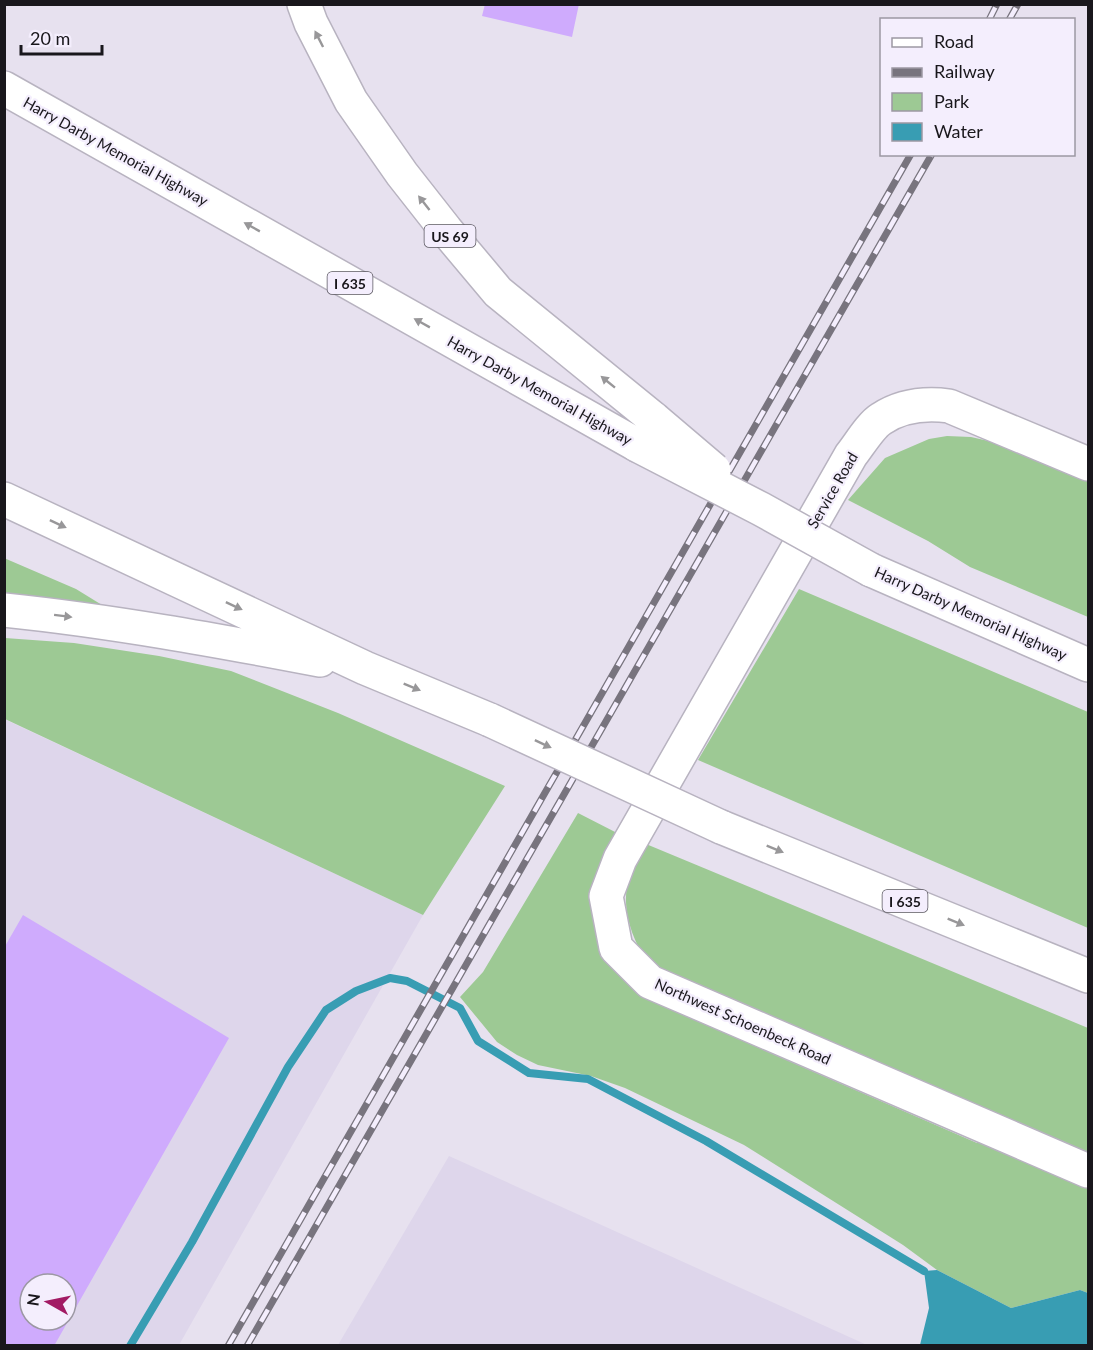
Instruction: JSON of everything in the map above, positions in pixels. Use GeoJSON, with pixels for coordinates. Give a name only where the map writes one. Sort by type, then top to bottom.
{"type":"FeatureCollection","features":[{"type":"Feature","properties":{"kind":"main road","name":"US 69"},"geometry":{"type":"LineString","coordinates":[[304,4],[351,101],[402,174],[446,230],[498,292],[645,432]]}},
{"type":"Feature","properties":{"kind":"main road","name":"Harry Darby Memorial Highway"},"geometry":{"type":"LineString","coordinates":[[4,88],[645,432],[761,509],[871,570],[1089,665]]}},
{"type":"Feature","properties":{"kind":"main road"},"geometry":{"type":"LineString","coordinates":[[4,109],[63,121]]}},
{"type":"Feature","properties":{"kind":"main road","name":"Service Road"},"geometry":{"type":"LineString","coordinates":[[742,647],[851,455],[880,419],[913,405],[949,406],[1089,464]]}},
{"type":"Feature","properties":{"kind":"main road","name":"I 635"},"geometry":{"type":"LineString","coordinates":[[4,500],[365,668],[490,720],[721,827],[1089,976]]}},
{"type":"Feature","properties":{"kind":"main road"},"geometry":{"type":"LineString","coordinates":[[4,610],[175,632],[365,668]]}},
{"type":"Feature","properties":{"kind":"main road","name":"Northwest Schoenbeck Road"},"geometry":{"type":"LineString","coordinates":[[742,647],[620,859],[606,897],[616,948],[650,982],[1089,1171]]}},
{"type":"Feature","properties":{"kind":"shaded area"},"geometry":{"type":"Polygon","coordinates":[[[4,719],[423,915],[179,1345],[5,1346],[4,719]]]}},
{"type":"Feature","properties":{"kind":"shaded area"},"geometry":{"type":"Polygon","coordinates":[[[449,1156],[867,1345],[338,1345],[449,1156]]]}},
{"type":"Feature","properties":{"kind":"green space"},"geometry":{"type":"Polygon","coordinates":[[[947,436],[971,437],[993,442],[1088,481],[1088,617],[970,567],[928,541],[848,500],[885,458],[929,439],[947,436]]]}},
{"type":"Feature","properties":{"kind":"green space"},"geometry":{"type":"Polygon","coordinates":[[[4,558],[76,589],[102,605],[5,596],[4,558]]]}},
{"type":"Feature","properties":{"kind":"green space"},"geometry":{"type":"Polygon","coordinates":[[[799,589],[1088,712],[1088,928],[698,760],[799,589]]]}},
{"type":"Feature","properties":{"kind":"green space"},"geometry":{"type":"Polygon","coordinates":[[[5,638],[74,643],[159,656],[231,671],[338,713],[505,786],[423,915],[5,719],[5,638]]]}},
{"type":"Feature","properties":{"kind":"green space"},"geometry":{"type":"Polygon","coordinates":[[[578,813],[619,834],[596,887],[649,995],[672,1010],[977,1143],[986,1113],[648,964],[631,930],[626,906],[628,882],[635,862],[646,844],[1088,1028],[1088,1293],[1080,1290],[1011,1308],[937,1270],[903,1245],[744,1145],[625,1088],[591,1076],[538,1065],[497,1042],[460,997],[483,972],[578,813]]]}},
{"type":"Feature","properties":{"kind":"water"},"geometry":{"type":"Polygon","coordinates":[[[937,1270],[1011,1308],[1080,1290],[1088,1293],[1088,1345],[920,1345],[929,1308],[924,1271],[937,1270]]]}},
{"type":"Feature","properties":{"kind":"building"},"geometry":{"type":"Polygon","coordinates":[[[485,4],[579,4],[572,37],[482,16],[485,4]]]}},
{"type":"Feature","properties":{"kind":"building"},"geometry":{"type":"Polygon","coordinates":[[[23,915],[229,1038],[78,1304],[78,1272],[18,1272],[18,1332],[62,1332],[54,1346],[4,1346],[4,948],[23,915]]]}},
{"type":"Feature","properties":{"kind":"waterway"},"geometry":{"type":"LineString","coordinates":[[130,1346],[192,1242],[288,1067],[326,1010],[356,991],[390,978],[407,981],[460,1008],[478,1041],[529,1073],[588,1079],[706,1141],[924,1271]]}},
{"type":"Feature","properties":{"kind":"railway"},"geometry":{"type":"LineString","coordinates":[[990,18],[997,4]]}},
{"type":"Feature","properties":{"kind":"railway"},"geometry":{"type":"LineString","coordinates":[[1010,18],[1018,4]]}},
{"type":"Feature","properties":{"kind":"railway"},"geometry":{"type":"LineString","coordinates":[[228,1346],[910,156]]}},
{"type":"Feature","properties":{"kind":"railway"},"geometry":{"type":"LineString","coordinates":[[247,1346],[931,156]]}}]}
